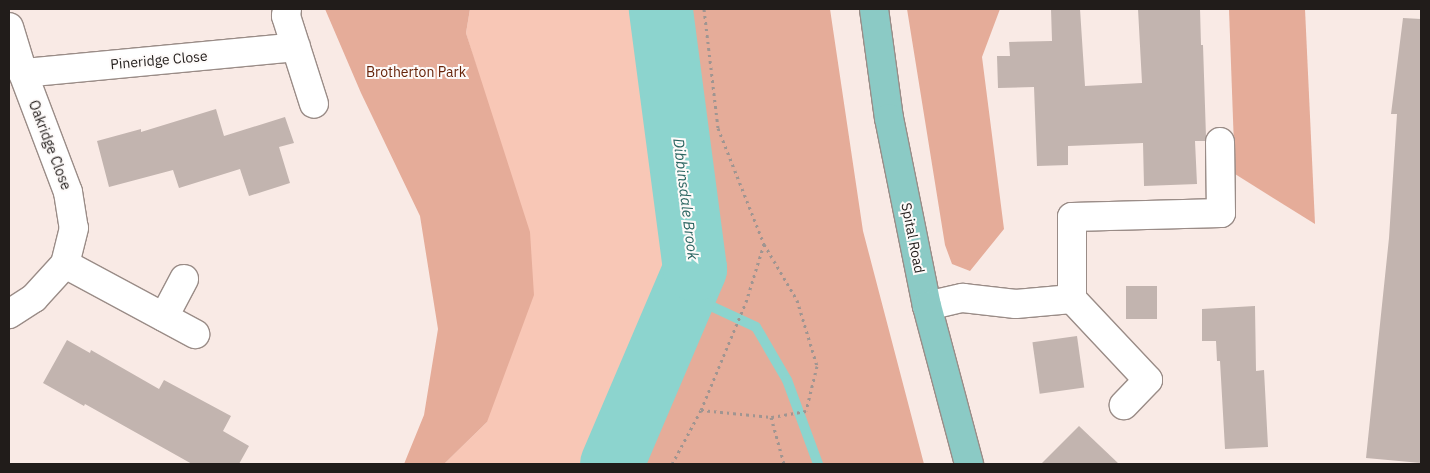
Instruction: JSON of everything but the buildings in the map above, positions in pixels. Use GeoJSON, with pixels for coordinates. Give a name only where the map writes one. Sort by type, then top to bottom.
{"type":"FeatureCollection","features":[{"type":"Feature","properties":{"kind":"main road","name":"Spital Road"},"geometry":{"type":"LineString","coordinates":[[874,9],[889,118],[927,306],[968,464]]}},
{"type":"Feature","properties":{"kind":"street"},"geometry":{"type":"LineString","coordinates":[[287,9],[286,16],[314,104]]}},
{"type":"Feature","properties":{"kind":"street","name":"Oakridge Close"},"geometry":{"type":"LineString","coordinates":[[9,28],[23,73],[68,192],[74,228],[65,264]]}},
{"type":"Feature","properties":{"kind":"street","name":"Pineridge Close"},"geometry":{"type":"LineString","coordinates":[[23,73],[296,47]]}},
{"type":"Feature","properties":{"kind":"street"},"geometry":{"type":"LineString","coordinates":[[1124,405],[1148,380],[1072,299],[1072,217],[1221,213],[1220,142]]}},
{"type":"Feature","properties":{"kind":"street"},"geometry":{"type":"LineString","coordinates":[[9,314],[34,298],[65,264],[195,334]]}},
{"type":"Feature","properties":{"kind":"street"},"geometry":{"type":"LineString","coordinates":[[164,317],[184,279]]}},
{"type":"Feature","properties":{"kind":"street"},"geometry":{"type":"LineString","coordinates":[[927,306],[963,298],[1016,304],[1072,299]]}},
{"type":"Feature","properties":{"kind":"path"},"geometry":{"type":"LineString","coordinates":[[701,410],[772,417],[806,412],[818,366],[797,300],[764,244],[718,128],[704,9]]}},
{"type":"Feature","properties":{"kind":"path"},"geometry":{"type":"LineString","coordinates":[[672,464],[701,410],[746,302],[764,244]]}},
{"type":"Feature","properties":{"kind":"path"},"geometry":{"type":"LineString","coordinates":[[772,417],[784,464]]}},
{"type":"Feature","properties":{"kind":"shaded area"},"geometry":{"type":"Polygon","coordinates":[[[470,9],[661,9],[695,269],[612,464],[444,464],[487,422],[493,122],[466,33],[470,9]]]}},
{"type":"Feature","properties":{"kind":"green space","name":"Brotherton Park"},"geometry":{"type":"Polygon","coordinates":[[[325,9],[470,9],[466,33],[530,232],[534,295],[487,422],[444,464],[404,464],[424,415],[438,329],[420,216],[361,93],[325,9]]]}},
{"type":"Feature","properties":{"kind":"green space"},"geometry":{"type":"Polygon","coordinates":[[[661,9],[830,9],[863,231],[924,464],[612,464],[695,269],[661,9]]]}},
{"type":"Feature","properties":{"kind":"green space"},"geometry":{"type":"Polygon","coordinates":[[[907,9],[1000,9],[982,57],[1004,229],[970,271],[952,264],[945,245],[907,9]]]}},
{"type":"Feature","properties":{"kind":"green space"},"geometry":{"type":"Polygon","coordinates":[[[1229,9],[1305,9],[1315,224],[1235,174],[1229,9]]]}},
{"type":"Feature","properties":{"kind":"waterway","name":"Dibbinsdale Brook"},"geometry":{"type":"LineString","coordinates":[[612,464],[695,269],[661,9]]}},
{"type":"Feature","properties":{"kind":"waterway"},"geometry":{"type":"LineString","coordinates":[[685,294],[756,327],[787,380],[818,464]]}}]}
